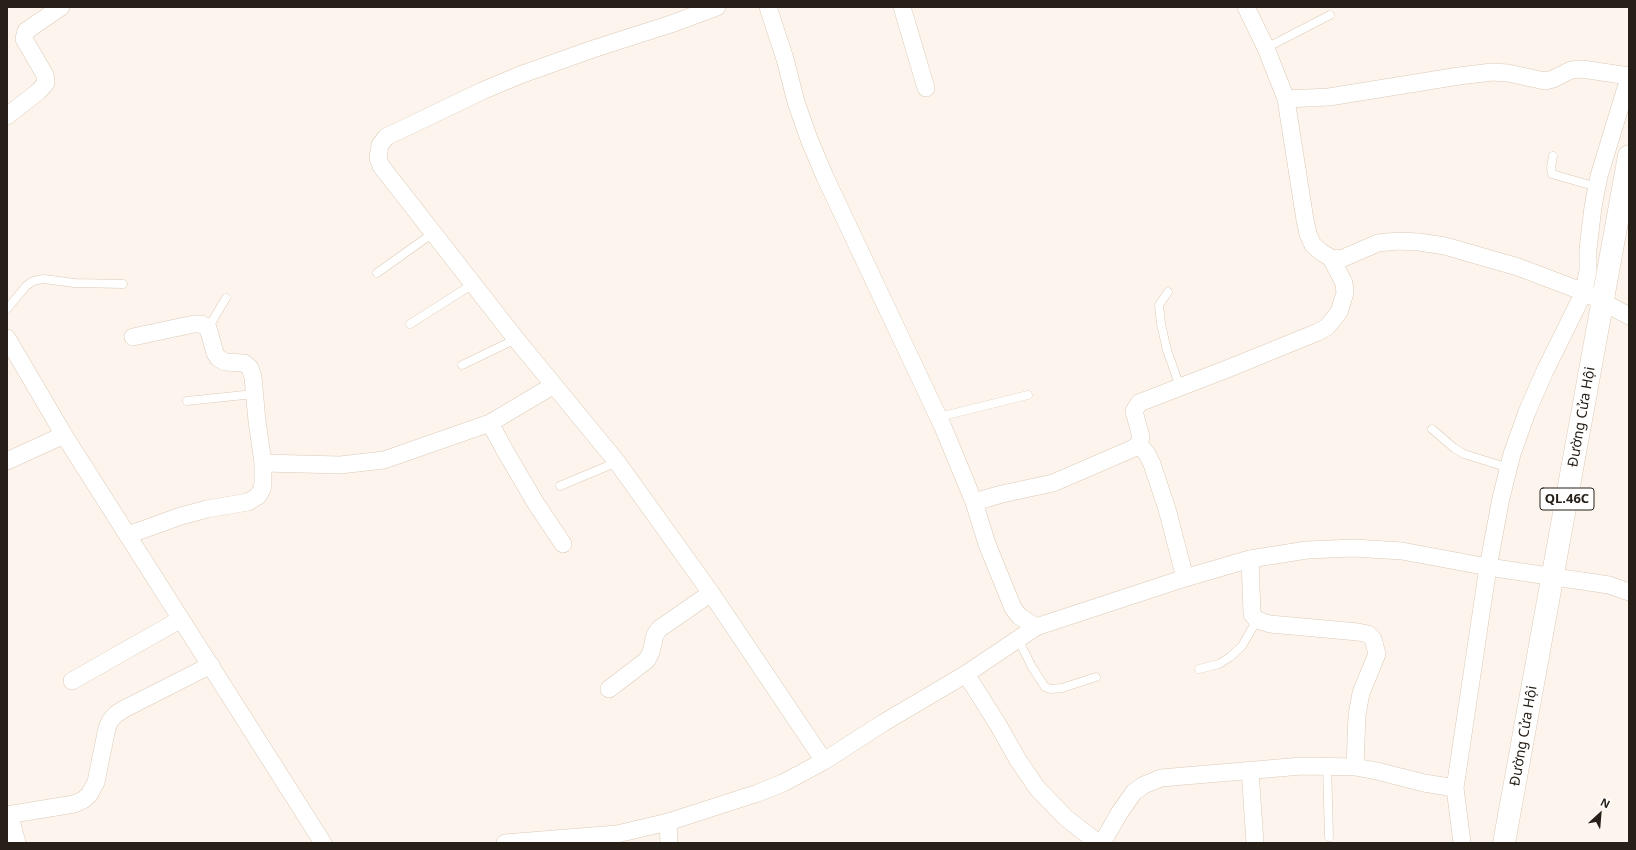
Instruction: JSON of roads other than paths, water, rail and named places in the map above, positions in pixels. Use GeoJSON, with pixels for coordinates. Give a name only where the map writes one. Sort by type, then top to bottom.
{"type":"FeatureCollection","features":[{"type":"Feature","properties":{"kind":"main road","name":"Đường Cửa Hội"},"geometry":{"type":"LineString","coordinates":[[1504,843],[1553,576],[1593,297],[1629,156]]}},
{"type":"Feature","properties":{"kind":"street"},"geometry":{"type":"LineString","coordinates":[[7,116],[40,91],[46,83],[45,76],[24,39],[26,31],[61,7]]}},
{"type":"Feature","properties":{"kind":"street"},"geometry":{"type":"LineString","coordinates":[[717,7],[520,75],[482,91],[386,137],[378,150],[378,158],[381,166],[516,339],[617,462],[711,593],[824,761]]}},
{"type":"Feature","properties":{"kind":"street"},"geometry":{"type":"LineString","coordinates":[[768,7],[785,60],[796,102],[809,139],[853,238],[901,334],[939,417],[974,502],[987,544],[1013,608],[1019,616],[1036,626]]}},
{"type":"Feature","properties":{"kind":"street"},"geometry":{"type":"LineString","coordinates":[[902,7],[926,88]]}},
{"type":"Feature","properties":{"kind":"street"},"geometry":{"type":"LineString","coordinates":[[1246,7],[1266,48],[1286,99],[1308,234],[1313,246],[1331,258],[1341,259],[1378,243],[1398,241],[1419,242],[1445,246],[1518,267],[1593,297],[1629,316]]}},
{"type":"Feature","properties":{"kind":"street"},"geometry":{"type":"LineString","coordinates":[[1286,99],[1329,97],[1492,72],[1508,73],[1545,81],[1553,80],[1571,70],[1582,68],[1629,77],[1606,151],[1597,187],[1588,249],[1588,270],[1593,297],[1544,373],[1527,412],[1501,498],[1488,567],[1455,788],[1462,843]]}},
{"type":"Feature","properties":{"kind":"street"},"geometry":{"type":"LineString","coordinates":[[974,502],[1002,494],[1054,483],[1134,448],[1139,444],[1141,437],[1134,411],[1139,403],[1318,332],[1327,326],[1339,312],[1345,293],[1344,282],[1331,258]]}},
{"type":"Feature","properties":{"kind":"street"},"geometry":{"type":"LineString","coordinates":[[128,535],[182,516],[207,509],[252,500],[258,496],[262,489],[263,463],[253,377],[250,368],[244,363],[225,362],[218,358],[215,353],[208,328],[201,324],[194,324],[133,337]]}},
{"type":"Feature","properties":{"kind":"street"},"geometry":{"type":"LineString","coordinates":[[7,338],[64,435],[324,843]]}},
{"type":"Feature","properties":{"kind":"street"},"geometry":{"type":"LineString","coordinates":[[263,463],[340,465],[369,462],[401,455],[490,423],[554,384]]}},
{"type":"Feature","properties":{"kind":"street"},"geometry":{"type":"LineString","coordinates":[[490,423],[535,502],[563,544]]}},
{"type":"Feature","properties":{"kind":"street"},"geometry":{"type":"LineString","coordinates":[[7,461],[64,435]]}},
{"type":"Feature","properties":{"kind":"street"},"geometry":{"type":"LineString","coordinates":[[1139,444],[1152,464],[1167,509],[1185,578]]}},
{"type":"Feature","properties":{"kind":"street"},"geometry":{"type":"LineString","coordinates":[[505,843],[617,839],[770,788],[824,761],[883,723],[966,674],[1036,626],[1185,578],[1250,559],[1307,550],[1354,548],[1402,551],[1488,567],[1609,585],[1629,592]]}},
{"type":"Feature","properties":{"kind":"street"},"geometry":{"type":"LineString","coordinates":[[1250,559],[1252,614],[1257,620],[1270,624],[1358,632],[1368,634],[1373,639],[1377,654],[1361,693],[1355,767]]}},
{"type":"Feature","properties":{"kind":"street"},"geometry":{"type":"LineString","coordinates":[[610,689],[647,660],[651,652],[653,639],[659,629],[711,593]]}},
{"type":"Feature","properties":{"kind":"street"},"geometry":{"type":"LineString","coordinates":[[72,681],[181,619]]}},
{"type":"Feature","properties":{"kind":"street"},"geometry":{"type":"LineString","coordinates":[[17,843],[12,824],[7,816],[74,804],[83,800],[89,795],[96,782],[107,728],[110,721],[116,714],[124,708],[211,665]]}},
{"type":"Feature","properties":{"kind":"street"},"geometry":{"type":"LineString","coordinates":[[966,674],[1018,760],[1038,788],[1066,818],[1098,843]]}},
{"type":"Feature","properties":{"kind":"street"},"geometry":{"type":"LineString","coordinates":[[1102,843],[1129,799],[1144,785],[1161,778],[1302,766],[1327,766],[1355,767],[1424,783],[1455,788]]}},
{"type":"Feature","properties":{"kind":"street"},"geometry":{"type":"LineString","coordinates":[[1250,770],[1255,843]]}},
{"type":"Feature","properties":{"kind":"street"},"geometry":{"type":"LineString","coordinates":[[668,822],[669,843]]}},
{"type":"Feature","properties":{"kind":"lane"},"geometry":{"type":"LineString","coordinates":[[1266,48],[1330,15]]}},
{"type":"Feature","properties":{"kind":"lane"},"geometry":{"type":"LineString","coordinates":[[1553,156],[1551,168],[1552,174],[1597,187]]}},
{"type":"Feature","properties":{"kind":"lane"},"geometry":{"type":"LineString","coordinates":[[377,273],[433,233]]}},
{"type":"Feature","properties":{"kind":"lane"},"geometry":{"type":"LineString","coordinates":[[7,309],[26,286],[33,281],[44,279],[74,283],[123,284]]}},
{"type":"Feature","properties":{"kind":"lane"},"geometry":{"type":"LineString","coordinates":[[410,324],[473,284]]}},
{"type":"Feature","properties":{"kind":"lane"},"geometry":{"type":"LineString","coordinates":[[1168,292],[1159,306],[1161,324],[1167,350],[1180,388]]}},
{"type":"Feature","properties":{"kind":"lane"},"geometry":{"type":"LineString","coordinates":[[208,328],[226,298]]}},
{"type":"Feature","properties":{"kind":"lane"},"geometry":{"type":"LineString","coordinates":[[462,365],[516,339]]}},
{"type":"Feature","properties":{"kind":"lane"},"geometry":{"type":"LineString","coordinates":[[187,402],[254,394]]}},
{"type":"Feature","properties":{"kind":"lane"},"geometry":{"type":"LineString","coordinates":[[939,417],[1028,395]]}},
{"type":"Feature","properties":{"kind":"lane"},"geometry":{"type":"LineString","coordinates":[[1432,429],[1454,448],[1464,454],[1509,468]]}},
{"type":"Feature","properties":{"kind":"lane"},"geometry":{"type":"LineString","coordinates":[[560,486],[617,462]]}},
{"type":"Feature","properties":{"kind":"lane"},"geometry":{"type":"LineString","coordinates":[[1199,669],[1219,664],[1230,657],[1242,646],[1257,620]]}},
{"type":"Feature","properties":{"kind":"lane"},"geometry":{"type":"LineString","coordinates":[[1018,639],[1035,672],[1045,687],[1051,689],[1062,688],[1096,677]]}},
{"type":"Feature","properties":{"kind":"lane"},"geometry":{"type":"LineString","coordinates":[[1327,766],[1330,838]]}}]}
